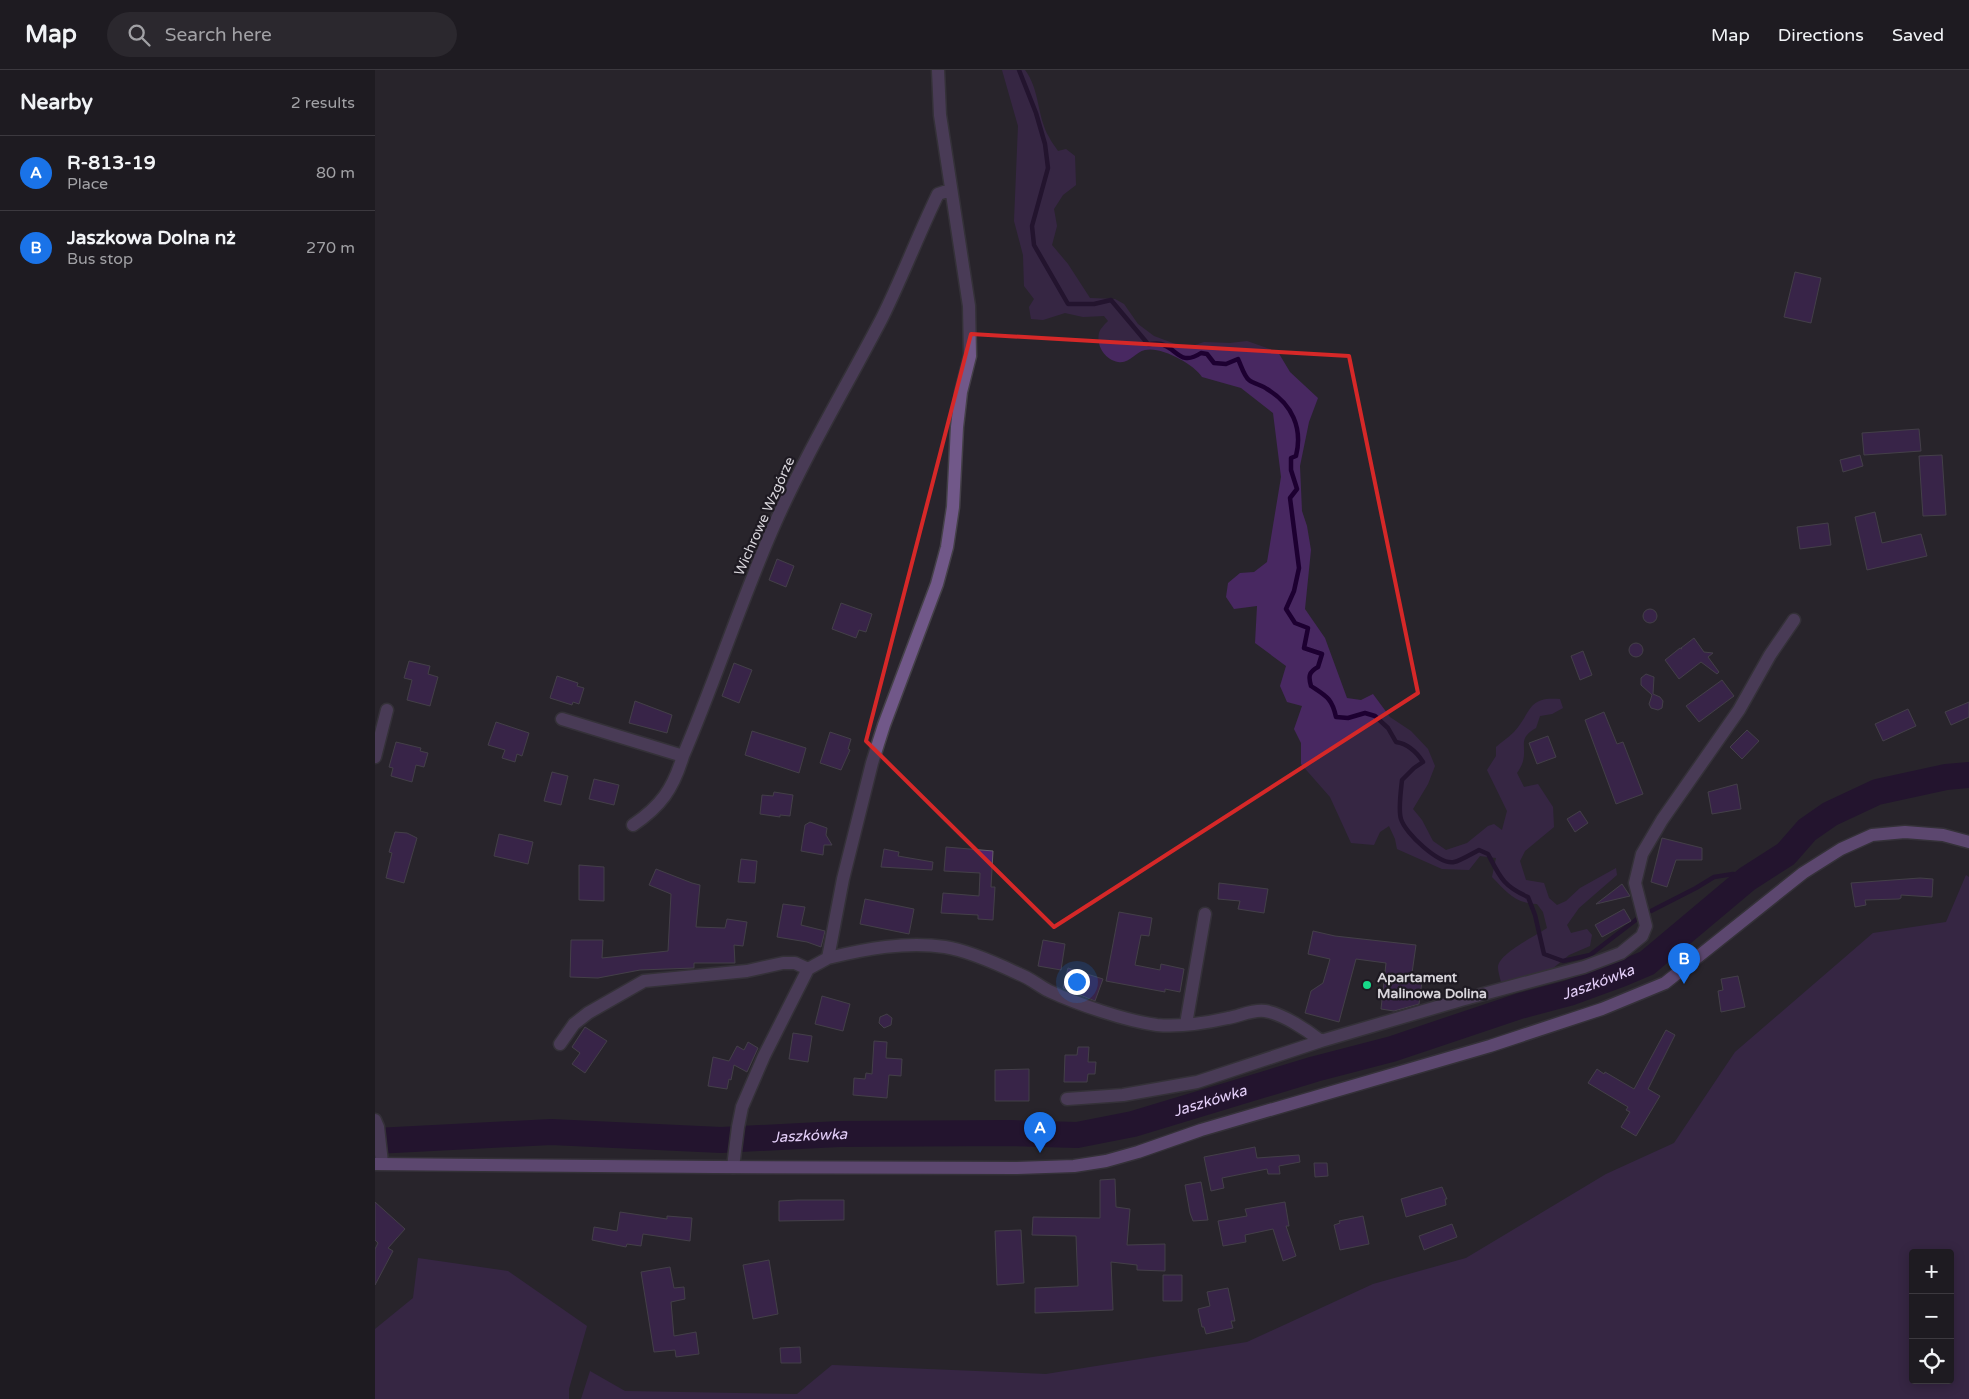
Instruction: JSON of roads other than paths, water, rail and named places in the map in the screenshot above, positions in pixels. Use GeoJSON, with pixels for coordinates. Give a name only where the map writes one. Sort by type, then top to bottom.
{"type":"FeatureCollection","features":[{"type":"Feature","properties":{"kind":"street"},"geometry":{"type":"LineString","coordinates":[[828,958],[843,879],[872,764],[884,725],[937,584],[947,547],[953,507],[957,427],[961,392],[970,356],[969,306],[950,190],[940,115],[937,70]]}},
{"type":"Feature","properties":{"kind":"street","name":"Wichrowe Wzgórze"},"geometry":{"type":"LineString","coordinates":[[633,825],[660,804],[677,774],[771,531],[882,317],[937,194],[950,190]]}},
{"type":"Feature","properties":{"kind":"street"},"geometry":{"type":"LineString","coordinates":[[1067,1099],[1149,1091],[1197,1082],[1321,1041],[1461,1000],[1584,967],[1621,953],[1642,936],[1646,926],[1635,882],[1642,854],[1662,820],[1734,717],[1770,655],[1794,620]]}},
{"type":"Feature","properties":{"kind":"street"},"geometry":{"type":"LineString","coordinates":[[375,757],[387,710]]}},
{"type":"Feature","properties":{"kind":"street"},"geometry":{"type":"LineString","coordinates":[[562,718],[683,756]]}},
{"type":"Feature","properties":{"kind":"street"},"geometry":{"type":"LineString","coordinates":[[376,1124],[379,1160],[733,1167],[1065,1166],[1106,1161],[1201,1130],[1490,1046],[1602,1009],[1665,983],[1803,873],[1841,849],[1871,835],[1905,832],[1943,835],[1969,842]]}},
{"type":"Feature","properties":{"kind":"street"},"geometry":{"type":"LineString","coordinates":[[1186,1024],[1205,914]]}},
{"type":"Feature","properties":{"kind":"street"},"geometry":{"type":"LineString","coordinates":[[733,1167],[737,1128],[743,1107],[764,1056],[808,969],[828,958],[857,951],[905,946],[945,947],[987,960],[1021,974],[1048,990],[1073,1001],[1137,1022],[1159,1025],[1186,1024],[1228,1018],[1249,1012],[1265,1011],[1303,1027],[1321,1041]]}},
{"type":"Feature","properties":{"kind":"street"},"geometry":{"type":"LineString","coordinates":[[560,1044],[574,1024],[588,1013],[644,981],[747,972],[795,963],[808,969]]}},
{"type":"Feature","properties":{"kind":"waterway"},"geometry":{"type":"LineString","coordinates":[[1019,70],[1036,113],[1045,144],[1048,168],[1032,226],[1034,245],[1068,304],[1094,304],[1111,300],[1148,344],[1161,344],[1188,358],[1201,353],[1207,354],[1214,363],[1226,364],[1238,359],[1247,378],[1276,395],[1289,409],[1294,418],[1298,446],[1296,456],[1291,458],[1291,470],[1297,489],[1290,498],[1299,568],[1294,591],[1286,609],[1295,623],[1308,628],[1304,648],[1322,654],[1318,667],[1310,675],[1310,683],[1311,686],[1330,701],[1336,717],[1348,718],[1365,713],[1375,716],[1388,728],[1396,742],[1404,744],[1411,749],[1423,762],[1402,780],[1400,815],[1409,832],[1423,847],[1440,859],[1448,862],[1463,859],[1479,850],[1488,854],[1503,880],[1513,889],[1528,897],[1535,915],[1544,954],[1563,961],[1590,955],[1637,919]]}},
{"type":"Feature","properties":{"kind":"waterway","name":"Jaszkówka"},"geometry":{"type":"LineString","coordinates":[[375,1141],[551,1132],[721,1140],[839,1134],[1009,1133],[1077,1135],[1133,1124],[1315,1069],[1392,1049],[1520,1006],[1569,993],[1621,974],[1647,963],[1747,879],[1786,854],[1807,830],[1830,814],[1877,792],[1946,777],[1969,775]]}},
{"type":"Feature","properties":{"kind":"waterway"},"geometry":{"type":"LineString","coordinates":[[1651,911],[1714,877],[1733,874],[1753,876]]}},
{"type":"Feature","properties":{"kind":"place","name":"Jaszkowa Dolna nż"},"geometry":{"type":"Point","coordinates":[1684,984]}},
{"type":"Feature","properties":{"kind":"place","name":"Apartament Malinowa Dolina"},"geometry":{"type":"Point","coordinates":[1367,985]}},
{"type":"Feature","properties":{"kind":"place","name":"R-813-19"},"geometry":{"type":"Point","coordinates":[1040,1153]}}]}
